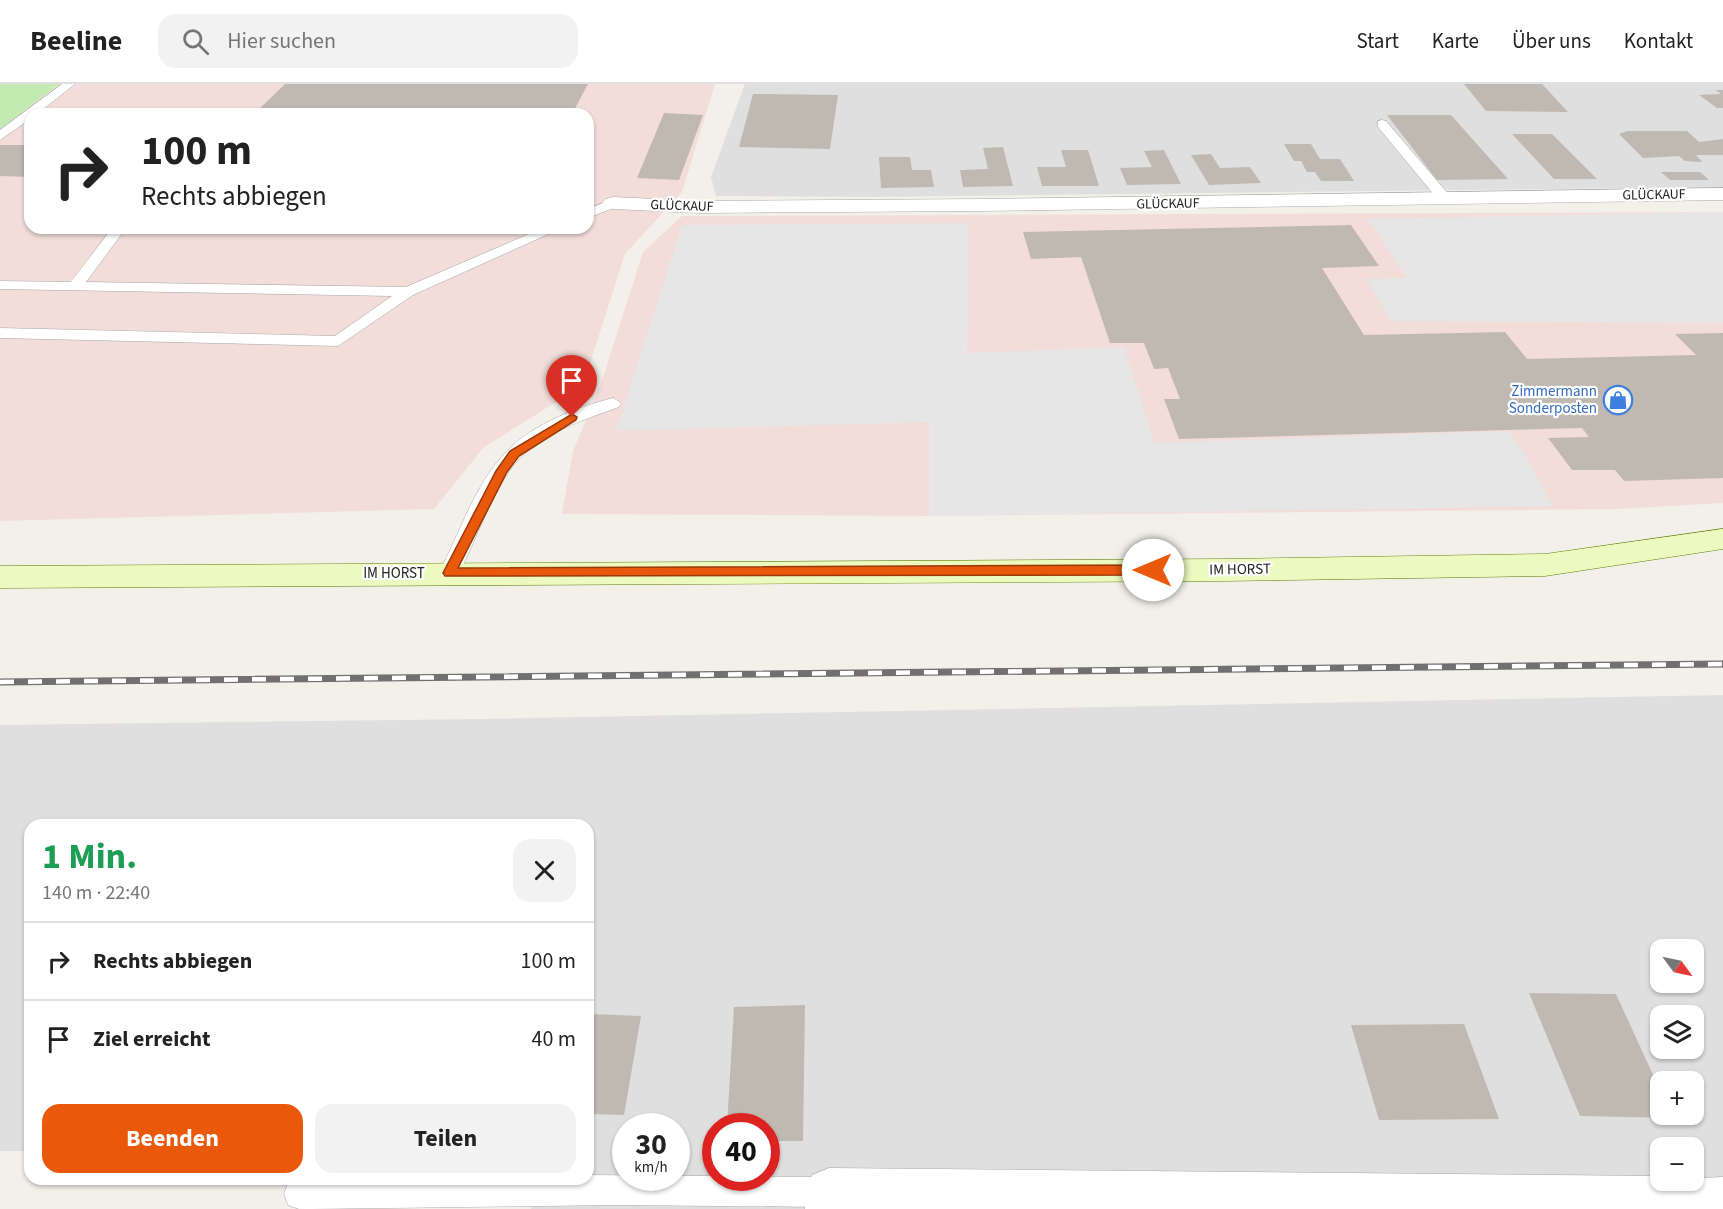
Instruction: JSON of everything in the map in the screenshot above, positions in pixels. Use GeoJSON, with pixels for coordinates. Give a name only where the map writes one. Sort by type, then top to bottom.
{"type":"FeatureCollection","features":[{"type":"Feature","properties":{"kind":"street","name":"GLÜCKAUF"},"geometry":{"type":"LineString","coordinates":[[613,203],[699,207],[982,206],[1723,194]]}},
{"type":"Feature","properties":{"kind":"street","name":"IM HORST"},"geometry":{"type":"LineString","coordinates":[[0,577],[1224,570],[1545,565],[1723,539]]}},
{"type":"Feature","properties":{"kind":"street"},"geometry":{"type":"LineString","coordinates":[[829,1201],[1723,1201]]}},
{"type":"Feature","properties":{"kind":"lane"},"geometry":{"type":"LineString","coordinates":[[37,108],[69,84]]}},
{"type":"Feature","properties":{"kind":"lane"},"geometry":{"type":"LineString","coordinates":[[0,136],[24,118]]}},
{"type":"Feature","properties":{"kind":"lane"},"geometry":{"type":"LineString","coordinates":[[1382,124],[1445,199]]}},
{"type":"Feature","properties":{"kind":"lane"},"geometry":{"type":"LineString","coordinates":[[594,211],[613,203]]}},
{"type":"Feature","properties":{"kind":"lane"},"geometry":{"type":"LineString","coordinates":[[75,286],[114,234]]}},
{"type":"Feature","properties":{"kind":"lane"},"geometry":{"type":"LineString","coordinates":[[0,333],[338,341],[408,292],[541,234]]}},
{"type":"Feature","properties":{"kind":"lane"},"geometry":{"type":"LineString","coordinates":[[0,285],[408,292]]}},
{"type":"Feature","properties":{"kind":"lane"},"geometry":{"type":"LineString","coordinates":[[449,573],[501,471],[514,453],[572,417],[613,403]]}},
{"type":"Feature","properties":{"kind":"lane"},"geometry":{"type":"LineString","coordinates":[[299,1194],[616,1190],[829,1201]]}},
{"type":"Feature","properties":{"kind":"shaded area"},"geometry":{"type":"Polygon","coordinates":[[[59,84],[715,84],[682,192],[625,254],[583,385],[483,448],[434,509],[0,521],[0,129],[24,111],[24,234],[594,234],[594,108],[28,108],[59,84]]]}},
{"type":"Feature","properties":{"kind":"shaded area"},"geometry":{"type":"Polygon","coordinates":[[[745,84],[1723,84],[1723,187],[872,197],[716,196],[711,177],[745,84]]]}},
{"type":"Feature","properties":{"kind":"shaded area"},"geometry":{"type":"Polygon","coordinates":[[[1723,212],[1723,503],[1616,509],[929,516],[562,514],[573,451],[601,384],[643,252],[682,216],[1723,212]]]}},
{"type":"Feature","properties":{"kind":"shaded area"},"geometry":{"type":"Polygon","coordinates":[[[1723,212],[1723,323],[1391,321],[1366,279],[1407,278],[1368,219],[1723,212]]]}},
{"type":"Feature","properties":{"kind":"shaded area"},"geometry":{"type":"Polygon","coordinates":[[[969,223],[967,353],[1124,347],[1155,443],[1510,431],[1554,506],[929,516],[929,422],[616,431],[682,225],[969,223]]]}},
{"type":"Feature","properties":{"kind":"shaded area"},"geometry":{"type":"Polygon","coordinates":[[[1723,695],[1723,1209],[531,1209],[535,1185],[594,1185],[594,819],[24,819],[24,1151],[0,1151],[0,725],[483,719],[1723,695]]]}},
{"type":"Feature","properties":{"kind":"green space"},"geometry":{"type":"Polygon","coordinates":[[[0,84],[59,84],[28,108],[24,108],[24,111],[0,129],[0,84]]]}},
{"type":"Feature","properties":{"kind":"building"},"geometry":{"type":"Polygon","coordinates":[[[285,84],[588,84],[575,108],[260,108],[285,84]]]}},
{"type":"Feature","properties":{"kind":"building"},"geometry":{"type":"Polygon","coordinates":[[[1464,84],[1542,84],[1568,112],[1486,111],[1464,84]]]}},
{"type":"Feature","properties":{"kind":"building"},"geometry":{"type":"Polygon","coordinates":[[[1716,90],[1723,90],[1723,108],[1717,108],[1699,95],[1721,94],[1716,90]]]}},
{"type":"Feature","properties":{"kind":"building"},"geometry":{"type":"Polygon","coordinates":[[[753,94],[838,95],[830,149],[739,147],[753,94]]]}},
{"type":"Feature","properties":{"kind":"building"},"geometry":{"type":"Polygon","coordinates":[[[664,113],[703,115],[679,180],[637,178],[664,113]]]}},
{"type":"Feature","properties":{"kind":"building"},"geometry":{"type":"Polygon","coordinates":[[[1387,115],[1451,115],[1508,179],[1437,180],[1387,115]]]}},
{"type":"Feature","properties":{"kind":"building"},"geometry":{"type":"Polygon","coordinates":[[[1627,131],[1687,131],[1699,142],[1723,139],[1723,155],[1696,155],[1702,162],[1685,161],[1679,156],[1643,158],[1619,134],[1627,131]]]}},
{"type":"Feature","properties":{"kind":"building"},"geometry":{"type":"Polygon","coordinates":[[[1512,134],[1552,134],[1597,179],[1554,179],[1512,134]]]}},
{"type":"Feature","properties":{"kind":"building"},"geometry":{"type":"Polygon","coordinates":[[[1284,144],[1311,144],[1320,159],[1340,159],[1354,181],[1321,181],[1315,172],[1307,172],[1301,161],[1294,161],[1284,144]]]}},
{"type":"Feature","properties":{"kind":"building"},"geometry":{"type":"Polygon","coordinates":[[[0,145],[24,145],[24,177],[0,176],[0,145]]]}},
{"type":"Feature","properties":{"kind":"building"},"geometry":{"type":"Polygon","coordinates":[[[1003,147],[1013,186],[963,187],[960,170],[988,169],[983,148],[1003,147]]]}},
{"type":"Feature","properties":{"kind":"building"},"geometry":{"type":"Polygon","coordinates":[[[1061,150],[1088,150],[1099,186],[1042,186],[1037,167],[1066,167],[1061,150]]]}},
{"type":"Feature","properties":{"kind":"building"},"geometry":{"type":"Polygon","coordinates":[[[1164,150],[1181,184],[1127,185],[1120,168],[1152,167],[1144,151],[1164,150]]]}},
{"type":"Feature","properties":{"kind":"building"},"geometry":{"type":"Polygon","coordinates":[[[1211,154],[1220,168],[1250,167],[1261,183],[1209,185],[1191,155],[1211,154]]]}},
{"type":"Feature","properties":{"kind":"building"},"geometry":{"type":"Polygon","coordinates":[[[879,157],[910,157],[912,170],[931,170],[934,187],[881,188],[879,157]]]}},
{"type":"Feature","properties":{"kind":"building"},"geometry":{"type":"Polygon","coordinates":[[[1661,172],[1700,172],[1709,180],[1670,180],[1661,172]]]}},
{"type":"Feature","properties":{"kind":"building"},"geometry":{"type":"Polygon","coordinates":[[[1351,225],[1379,266],[1322,268],[1364,335],[1505,332],[1527,359],[1696,355],[1675,334],[1723,333],[1723,478],[1624,481],[1615,470],[1572,470],[1548,438],[1589,437],[1582,428],[1179,439],[1164,399],[1180,399],[1168,368],[1154,369],[1144,343],[1110,343],[1081,257],[1031,259],[1023,232],[1351,225]]]}},
{"type":"Feature","properties":{"kind":"building"},"geometry":{"type":"Polygon","coordinates":[[[1529,993],[1616,994],[1651,1071],[1650,1118],[1580,1116],[1529,993]]]}},
{"type":"Feature","properties":{"kind":"building"},"geometry":{"type":"Polygon","coordinates":[[[805,1005],[803,1141],[780,1141],[780,1113],[728,1113],[734,1007],[805,1005]]]}},
{"type":"Feature","properties":{"kind":"building"},"geometry":{"type":"Polygon","coordinates":[[[594,1014],[641,1016],[624,1113],[594,1114],[594,1014]]]}},
{"type":"Feature","properties":{"kind":"building"},"geometry":{"type":"Polygon","coordinates":[[[1464,1024],[1499,1119],[1379,1120],[1351,1025],[1464,1024]]]}},
{"type":"Feature","properties":{"kind":"railway"},"geometry":{"type":"LineString","coordinates":[[0,682],[1723,664]]}},
{"type":"Feature","properties":{"kind":"place","name":"Zimmermann Sonderposten"},"geometry":{"type":"Point","coordinates":[1618,400]}},
{"type":"Feature","properties":{"kind":"route"},"geometry":{"type":"LineString","coordinates":[[572,417],[514,453],[501,471],[449,573],[1153,570]]}}]}
